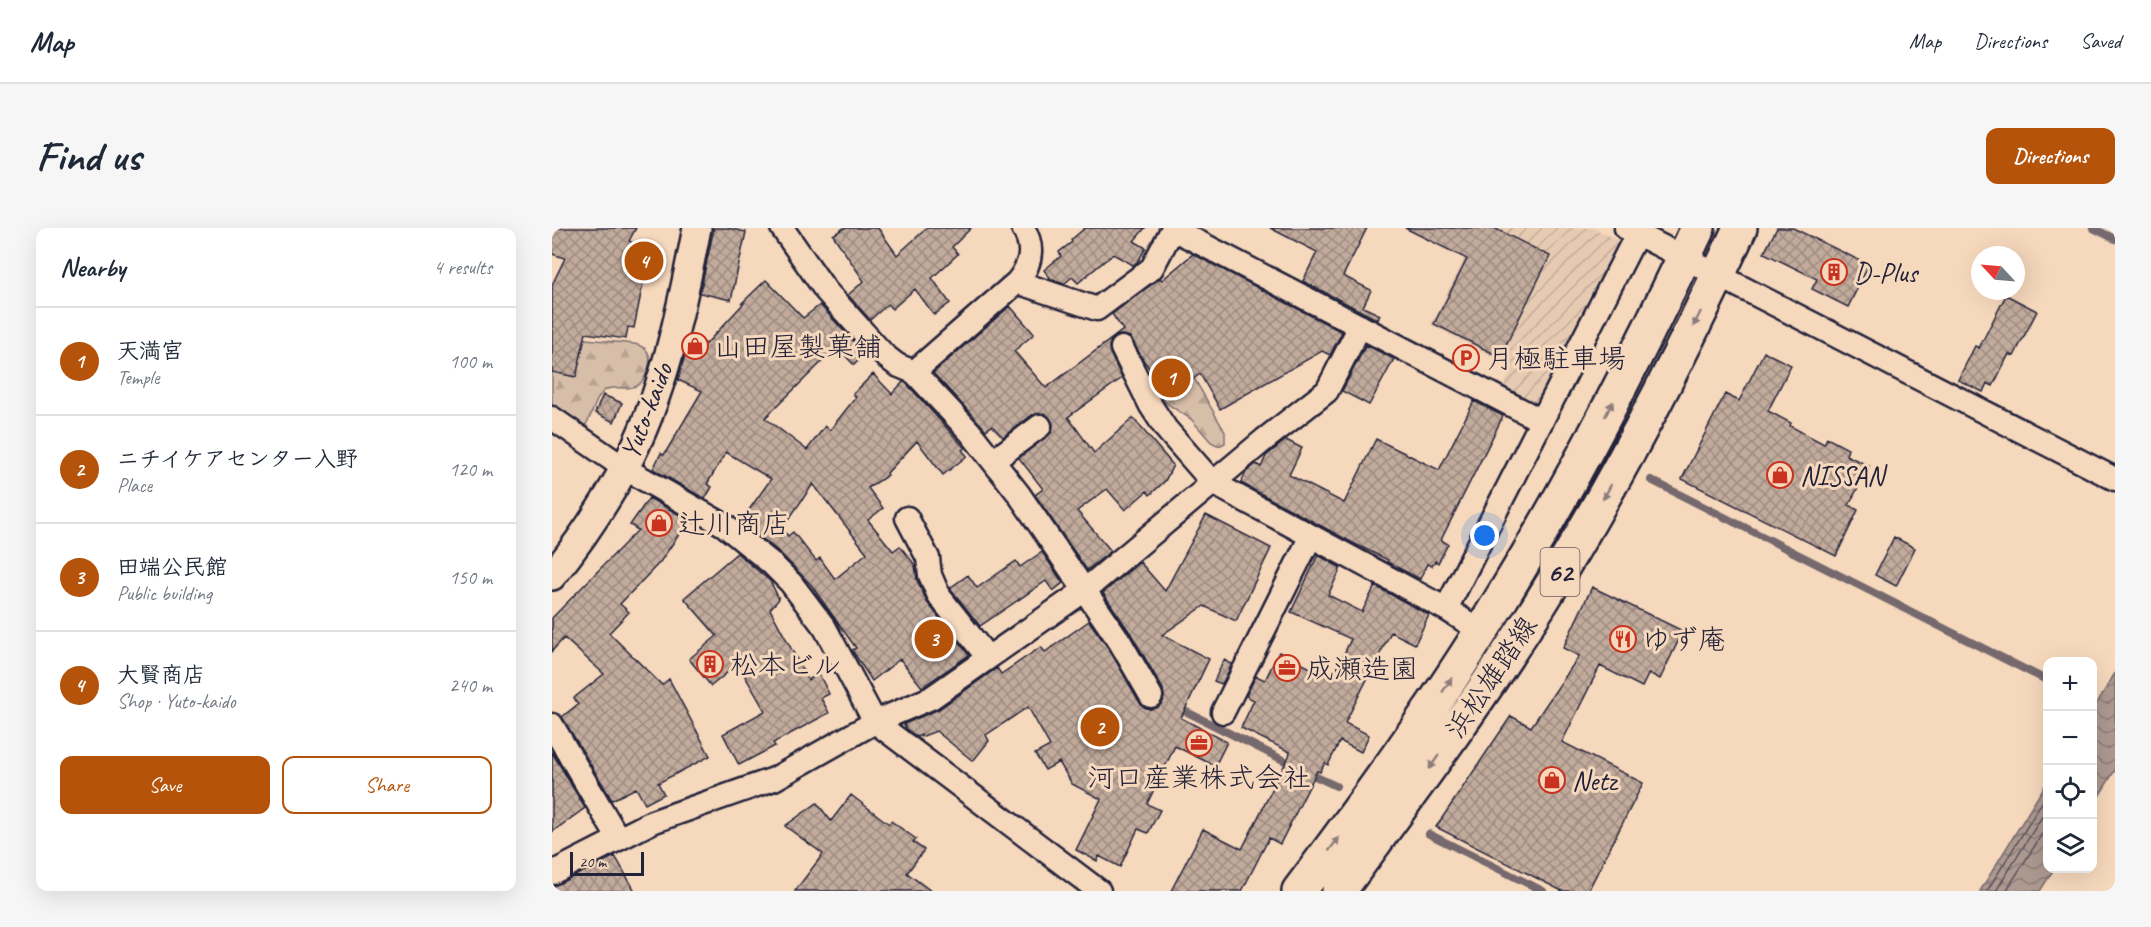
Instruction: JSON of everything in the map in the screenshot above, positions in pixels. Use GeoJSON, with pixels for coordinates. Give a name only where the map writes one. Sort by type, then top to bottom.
{"type":"FeatureCollection","features":[{"type":"Feature","properties":{"kind":"main road","name":"浜松雄踏線"},"geometry":{"type":"LineString","coordinates":[[1299,891],[1378,784],[1481,632],[1517,573],[1593,439],[1698,228]]}},
{"type":"Feature","properties":{"kind":"main road","name":"浜松雄踏線"},"geometry":{"type":"LineString","coordinates":[[1339,891],[1454,733],[1560,572],[1638,435],[1740,228]]}},
{"type":"Feature","properties":{"kind":"street","name":"Yuto-kaido"},"geometry":{"type":"LineString","coordinates":[[552,576],[585,533],[624,468],[641,432],[667,360],[681,307],[697,228]]}},
{"type":"Feature","properties":{"kind":"street"},"geometry":{"type":"LineString","coordinates":[[782,228],[826,291],[884,355],[897,365],[914,372],[970,432],[993,461],[1018,493],[1120,642],[1151,696]]}},
{"type":"Feature","properties":{"kind":"street"},"geometry":{"type":"LineString","coordinates":[[914,372],[1017,282],[1027,269],[1031,253],[1028,237],[1023,228]]}},
{"type":"Feature","properties":{"kind":"street"},"geometry":{"type":"LineString","coordinates":[[1017,282],[1096,309],[1152,268],[1173,228],[1542,421]]}},
{"type":"Feature","properties":{"kind":"street"},"geometry":{"type":"LineString","coordinates":[[1446,609],[1542,421],[1634,230],[1684,258],[2115,479]]}},
{"type":"Feature","properties":{"kind":"street"},"geometry":{"type":"LineString","coordinates":[[552,873],[618,838],[682,810],[774,779],[875,722],[931,698],[1085,590],[1327,391],[1360,327]]}},
{"type":"Feature","properties":{"kind":"street"},"geometry":{"type":"LineString","coordinates":[[1122,348],[1150,406],[1166,429],[1213,483],[1446,609],[1481,632]]}},
{"type":"Feature","properties":{"kind":"street"},"geometry":{"type":"LineString","coordinates":[[552,418],[624,468],[724,525],[771,563],[791,583],[825,628],[875,722],[1100,891]]}},
{"type":"Feature","properties":{"kind":"street"},"geometry":{"type":"LineString","coordinates":[[993,461],[1040,426]]}},
{"type":"Feature","properties":{"kind":"street"},"geometry":{"type":"LineString","coordinates":[[907,519],[928,558],[930,575],[939,596],[988,658]]}},
{"type":"Feature","properties":{"kind":"street"},"geometry":{"type":"LineString","coordinates":[[1224,712],[1311,536]]}},
{"type":"Feature","properties":{"kind":"street"},"geometry":{"type":"LineString","coordinates":[[552,724],[618,838]]}},
{"type":"Feature","properties":{"kind":"shaded area"},"geometry":{"type":"Polygon","coordinates":[[[1480,228],[1593,228],[1625,244],[1543,405],[1533,408],[1501,391],[1513,367],[1431,325],[1480,228]]]}},
{"type":"Feature","properties":{"kind":"green space"},"geometry":{"type":"Polygon","coordinates":[[[566,337],[635,344],[645,349],[650,359],[649,367],[641,383],[630,388],[609,388],[601,393],[584,427],[552,412],[552,344],[566,337]]]}},
{"type":"Feature","properties":{"kind":"green space"},"geometry":{"type":"Polygon","coordinates":[[[1180,359],[1225,432],[1225,443],[1219,446],[1211,442],[1191,419],[1166,403],[1149,380],[1148,376],[1152,367],[1180,359]]]}},
{"type":"Feature","properties":{"kind":"water"},"geometry":{"type":"Polygon","coordinates":[[[2115,673],[2115,770],[2097,799],[2097,711],[2097,703],[2115,673]]]}},
{"type":"Feature","properties":{"kind":"water"},"geometry":{"type":"Polygon","coordinates":[[[2043,789],[2043,873],[2051,873],[2040,891],[1980,891],[2043,789]]]}},
{"type":"Feature","properties":{"kind":"building"},"geometry":{"type":"Polygon","coordinates":[[[552,228],[636,228],[629,241],[664,258],[654,279],[645,274],[634,328],[628,327],[626,339],[586,333],[576,377],[552,372],[552,285],[565,258],[552,254],[552,228]]]}},
{"type":"Feature","properties":{"kind":"building"},"geometry":{"type":"Polygon","coordinates":[[[714,228],[746,232],[731,300],[700,293],[714,228]]]}},
{"type":"Feature","properties":{"kind":"building"},"geometry":{"type":"Polygon","coordinates":[[[844,228],[878,228],[897,255],[927,228],[971,228],[952,247],[958,254],[932,278],[950,303],[934,315],[915,289],[892,309],[888,304],[870,320],[848,295],[864,281],[833,235],[844,228]]]}},
{"type":"Feature","properties":{"kind":"building"},"geometry":{"type":"Polygon","coordinates":[[[1085,228],[1145,228],[1134,241],[1146,248],[1133,265],[1113,254],[1078,283],[1072,277],[1064,284],[1051,279],[1044,270],[1061,256],[1059,252],[1085,228]]]}},
{"type":"Feature","properties":{"kind":"building"},"geometry":{"type":"Polygon","coordinates":[[[1270,228],[1367,228],[1343,276],[1371,290],[1363,307],[1380,315],[1378,320],[1303,281],[1317,252],[1270,228]]]}},
{"type":"Feature","properties":{"kind":"building"},"geometry":{"type":"Polygon","coordinates":[[[1405,228],[1494,228],[1550,256],[1500,357],[1434,324],[1467,259],[1405,228]]]}},
{"type":"Feature","properties":{"kind":"building","name":"D-Plus"},"geometry":{"type":"Polygon","coordinates":[[[1777,228],[1793,228],[1869,265],[1848,307],[1812,289],[1817,279],[1764,253],[1777,228]]]}},
{"type":"Feature","properties":{"kind":"building"},"geometry":{"type":"Polygon","coordinates":[[[1193,254],[1342,332],[1330,355],[1322,351],[1220,409],[1200,374],[1170,396],[1144,361],[1130,337],[1115,336],[1123,330],[1112,314],[1160,278],[1162,280],[1193,254]]]}},
{"type":"Feature","properties":{"kind":"building"},"geometry":{"type":"Polygon","coordinates":[[[766,280],[803,318],[820,305],[865,354],[854,365],[837,347],[765,418],[807,450],[825,426],[830,430],[856,397],[853,394],[873,374],[892,394],[903,382],[906,383],[965,448],[962,450],[967,456],[943,475],[917,441],[887,473],[888,475],[868,488],[883,508],[868,520],[893,551],[900,546],[915,565],[917,580],[927,602],[969,655],[922,687],[900,659],[872,681],[852,650],[856,648],[811,585],[780,553],[741,521],[771,479],[726,452],[707,484],[712,487],[705,499],[653,469],[661,453],[664,455],[702,391],[678,380],[690,336],[706,344],[744,303],[742,303],[766,280]],[[813,484],[782,529],[788,536],[793,532],[816,561],[820,558],[835,579],[867,553],[813,484]]]}},
{"type":"Feature","properties":{"kind":"building"},"geometry":{"type":"Polygon","coordinates":[[[2003,300],[2016,300],[2037,311],[2014,356],[2009,354],[1993,386],[1987,383],[1983,392],[1958,380],[1975,346],[1979,348],[2003,300]]]}},
{"type":"Feature","properties":{"kind":"building"},"geometry":{"type":"Polygon","coordinates":[[[1010,306],[1034,334],[1014,351],[1046,388],[1115,336],[1111,340],[1110,353],[1122,378],[1068,417],[1094,453],[1133,418],[1173,465],[1165,481],[1150,495],[1147,491],[1125,510],[1107,489],[1077,511],[1111,551],[1087,570],[1035,495],[1043,489],[1019,458],[1052,432],[1053,424],[1050,418],[1045,413],[1032,415],[1003,437],[992,426],[986,430],[933,373],[1010,306]]]}},
{"type":"Feature","properties":{"kind":"building"},"geometry":{"type":"Polygon","coordinates":[[[1366,345],[1394,359],[1369,405],[1342,391],[1366,345]]]}},
{"type":"Feature","properties":{"kind":"building"},"geometry":{"type":"Polygon","coordinates":[[[1764,352],[1791,365],[1768,411],[1824,444],[1827,438],[1848,449],[1846,455],[1869,466],[1849,505],[1858,510],[1836,556],[1682,479],[1725,394],[1739,401],[1764,352]]]}},
{"type":"Feature","properties":{"kind":"building"},"geometry":{"type":"Polygon","coordinates":[[[603,395],[622,403],[614,422],[595,413],[603,395]]]}},
{"type":"Feature","properties":{"kind":"building"},"geometry":{"type":"Polygon","coordinates":[[[1474,401],[1503,416],[1441,540],[1448,544],[1438,563],[1435,561],[1432,566],[1427,564],[1420,579],[1241,483],[1246,472],[1256,464],[1261,467],[1266,456],[1286,440],[1302,448],[1289,475],[1344,503],[1376,439],[1439,470],[1474,401]]]}},
{"type":"Feature","properties":{"kind":"building"},"geometry":{"type":"Polygon","coordinates":[[[649,498],[689,520],[660,562],[620,604],[629,612],[609,633],[662,685],[669,679],[710,756],[658,783],[664,794],[645,804],[636,788],[612,800],[562,717],[578,704],[574,698],[604,674],[564,638],[552,651],[552,618],[638,530],[630,525],[649,498]]]}},
{"type":"Feature","properties":{"kind":"building"},"geometry":{"type":"Polygon","coordinates":[[[1206,515],[1271,548],[1236,621],[1204,606],[1162,635],[1209,659],[1181,718],[1227,742],[1215,766],[1175,746],[1147,804],[1160,810],[1148,833],[1138,829],[1120,867],[1099,856],[1097,861],[1076,850],[1101,799],[1072,784],[1059,762],[1045,770],[1035,754],[1050,746],[1028,707],[986,735],[989,741],[973,761],[936,731],[917,737],[906,729],[904,724],[939,709],[997,668],[1001,674],[1041,647],[1045,652],[1089,621],[1109,649],[1140,703],[1150,709],[1158,707],[1163,702],[1163,689],[1131,634],[1103,593],[1140,562],[1165,591],[1206,515]]]}},
{"type":"Feature","properties":{"kind":"building"},"geometry":{"type":"Polygon","coordinates":[[[1894,537],[1915,548],[1896,586],[1875,575],[1894,537]]]}},
{"type":"Feature","properties":{"kind":"building"},"geometry":{"type":"Polygon","coordinates":[[[1042,552],[1063,583],[1053,591],[1046,581],[980,626],[950,588],[968,575],[977,588],[1016,561],[1020,567],[1042,552]]]}},
{"type":"Feature","properties":{"kind":"building"},"geometry":{"type":"Polygon","coordinates":[[[737,553],[770,581],[779,599],[770,609],[808,680],[819,674],[829,694],[821,698],[829,713],[773,743],[775,746],[739,765],[723,734],[765,711],[738,664],[711,686],[689,659],[717,636],[684,598],[737,553]]]}},
{"type":"Feature","properties":{"kind":"building"},"geometry":{"type":"Polygon","coordinates":[[[1318,555],[1341,568],[1328,595],[1362,612],[1375,586],[1429,615],[1415,644],[1391,632],[1345,723],[1369,735],[1361,752],[1340,741],[1328,765],[1325,763],[1320,772],[1317,771],[1280,844],[1269,838],[1242,891],[1171,891],[1203,829],[1242,849],[1289,756],[1290,752],[1241,728],[1254,700],[1246,696],[1256,676],[1265,680],[1279,652],[1332,679],[1351,639],[1291,612],[1318,555]]]}},
{"type":"Feature","properties":{"kind":"building","name":"Netz"},"geometry":{"type":"Polygon","coordinates":[[[1592,587],[1683,631],[1660,679],[1649,673],[1642,687],[1600,666],[1562,742],[1643,783],[1588,891],[1562,891],[1436,827],[1511,716],[1531,727],[1579,656],[1563,648],[1592,587]]]}},
{"type":"Feature","properties":{"kind":"building"},"geometry":{"type":"Polygon","coordinates":[[[1224,660],[1232,664],[1222,684],[1214,681],[1224,660]]]}},
{"type":"Feature","properties":{"kind":"building"},"geometry":{"type":"Polygon","coordinates":[[[552,752],[585,808],[552,832],[552,752]]]}},
{"type":"Feature","properties":{"kind":"building"},"geometry":{"type":"Polygon","coordinates":[[[851,795],[889,824],[891,821],[916,839],[913,842],[924,850],[907,873],[931,891],[795,891],[823,854],[785,826],[817,803],[831,821],[851,795]]]}},
{"type":"Feature","properties":{"kind":"building"},"geometry":{"type":"Polygon","coordinates":[[[615,856],[635,891],[552,891],[553,886],[615,856]]]}},
{"type":"Feature","properties":{"kind":"waterway"},"geometry":{"type":"LineString","coordinates":[[2093,228],[2115,239]]}},
{"type":"Feature","properties":{"kind":"waterway"},"geometry":{"type":"LineString","coordinates":[[1651,480],[2043,678]]}},
{"type":"Feature","properties":{"kind":"waterway"},"geometry":{"type":"LineString","coordinates":[[1177,707],[1295,766]]}},
{"type":"Feature","properties":{"kind":"waterway"},"geometry":{"type":"LineString","coordinates":[[1306,772],[1336,786]]}},
{"type":"Feature","properties":{"kind":"waterway"},"geometry":{"type":"LineString","coordinates":[[1429,834],[1543,891]]}},
{"type":"Feature","properties":{"kind":"place","name":"大賢商店"},"geometry":{"type":"Point","coordinates":[644,261]}},
{"type":"Feature","properties":{"kind":"place","name":"D-Plus"},"geometry":{"type":"Point","coordinates":[1834,272]}},
{"type":"Feature","properties":{"kind":"place","name":"山田屋製菓舗"},"geometry":{"type":"Point","coordinates":[695,346]}},
{"type":"Feature","properties":{"kind":"place","name":"月極駐車場"},"geometry":{"type":"Point","coordinates":[1466,358]}},
{"type":"Feature","properties":{"kind":"place","name":"天満宮"},"geometry":{"type":"Point","coordinates":[1171,378]}},
{"type":"Feature","properties":{"kind":"place","name":"NISSAN"},"geometry":{"type":"Point","coordinates":[1780,475]}},
{"type":"Feature","properties":{"kind":"place","name":"辻川商店"},"geometry":{"type":"Point","coordinates":[659,523]}},
{"type":"Feature","properties":{"kind":"place","name":"田端公民館"},"geometry":{"type":"Point","coordinates":[934,639]}},
{"type":"Feature","properties":{"kind":"place","name":"ゆず庵"},"geometry":{"type":"Point","coordinates":[1623,639]}},
{"type":"Feature","properties":{"kind":"place","name":"松本ビル"},"geometry":{"type":"Point","coordinates":[710,664]}},
{"type":"Feature","properties":{"kind":"place","name":"成瀬造園"},"geometry":{"type":"Point","coordinates":[1287,668]}},
{"type":"Feature","properties":{"kind":"place","name":"ニチイケアセンター入野"},"geometry":{"type":"Point","coordinates":[1100,727]}},
{"type":"Feature","properties":{"kind":"place","name":"河口産業株式会社"},"geometry":{"type":"Point","coordinates":[1199,743]}},
{"type":"Feature","properties":{"kind":"place","name":"Netz"},"geometry":{"type":"Point","coordinates":[1552,780]}}]}
